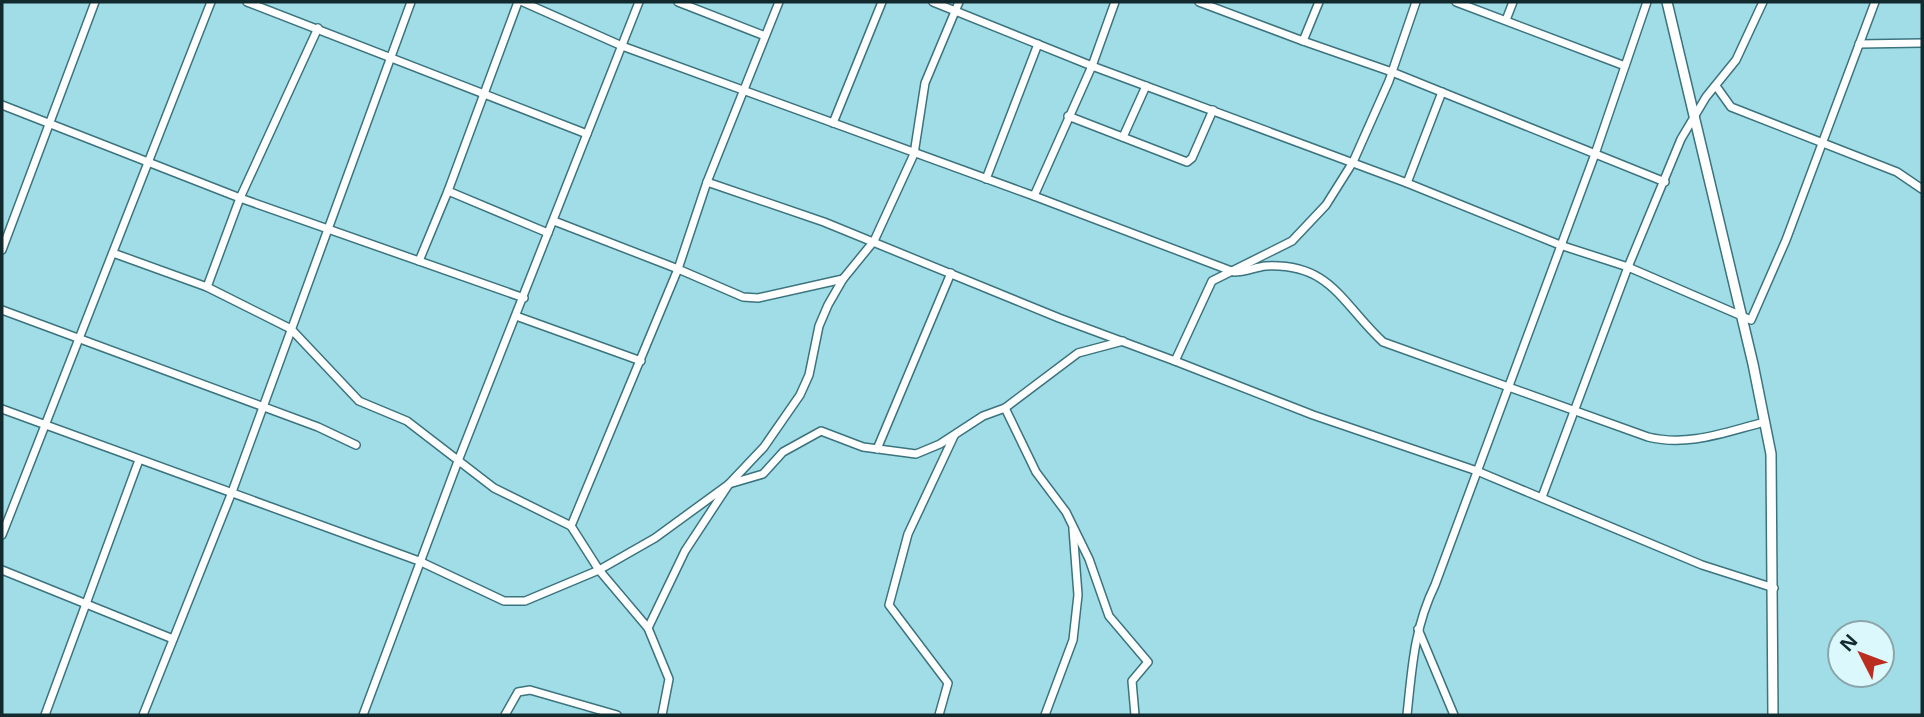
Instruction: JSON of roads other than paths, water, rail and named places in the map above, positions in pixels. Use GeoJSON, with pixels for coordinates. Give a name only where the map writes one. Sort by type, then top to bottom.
{"type":"FeatureCollection","features":[{"type":"Feature","properties":{"kind":"street"},"geometry":{"type":"LineString","coordinates":[[2,250],[95,2]]}},
{"type":"Feature","properties":{"kind":"street"},"geometry":{"type":"LineString","coordinates":[[2,535],[211,2]]}},
{"type":"Feature","properties":{"kind":"street"},"geometry":{"type":"LineString","coordinates":[[247,2],[587,134]]}},
{"type":"Feature","properties":{"kind":"street"},"geometry":{"type":"LineString","coordinates":[[143,715],[232,492],[411,2]]}},
{"type":"Feature","properties":{"kind":"street"},"geometry":{"type":"LineString","coordinates":[[419,261],[448,191],[482,93],[520,2],[622,47],[744,88],[1234,272],[1265,266],[1318,275],[1343,296],[1366,327],[1382,342],[1573,411],[1670,442],[1693,441],[1765,422]]}},
{"type":"Feature","properties":{"kind":"street"},"geometry":{"type":"LineString","coordinates":[[363,715],[419,561],[639,2]]}},
{"type":"Feature","properties":{"kind":"street"},"geometry":{"type":"LineString","coordinates":[[678,2],[765,36]]}},
{"type":"Feature","properties":{"kind":"street"},"geometry":{"type":"LineString","coordinates":[[571,526],[678,269],[707,181],[779,2]]}},
{"type":"Feature","properties":{"kind":"street"},"geometry":{"type":"LineString","coordinates":[[833,123],[882,2]]}},
{"type":"Feature","properties":{"kind":"street"},"geometry":{"type":"LineString","coordinates":[[933,2],[1092,66],[1353,162],[1560,245],[1628,267],[1751,320],[1760,306],[1875,2]]}},
{"type":"Feature","properties":{"kind":"street"},"geometry":{"type":"LineString","coordinates":[[648,628],[685,551],[729,484],[764,447],[800,396],[809,375],[819,326],[843,279],[874,241],[914,154],[925,83],[959,2]]}},
{"type":"Feature","properties":{"kind":"street"},"geometry":{"type":"LineString","coordinates":[[1034,197],[1092,66],[1115,2]]}},
{"type":"Feature","properties":{"kind":"street"},"geometry":{"type":"LineString","coordinates":[[1199,2],[1392,72],[1665,183]]}},
{"type":"Feature","properties":{"kind":"street"},"geometry":{"type":"LineString","coordinates":[[1303,41],[1319,2]]}},
{"type":"Feature","properties":{"kind":"street"},"geometry":{"type":"LineString","coordinates":[[1175,361],[1212,281],[1292,241],[1326,205],[1353,162],[1392,72],[1416,2]]}},
{"type":"Feature","properties":{"kind":"street"},"geometry":{"type":"LineString","coordinates":[[1456,2],[1625,66]]}},
{"type":"Feature","properties":{"kind":"street"},"geometry":{"type":"LineString","coordinates":[[1506,20],[1513,2]]}},
{"type":"Feature","properties":{"kind":"street"},"geometry":{"type":"LineString","coordinates":[[1407,715],[1417,627],[1595,154],[1647,2]]}},
{"type":"Feature","properties":{"kind":"street"},"geometry":{"type":"LineString","coordinates":[[1667,2],[1765,422],[1773,478],[1773,715]]}},
{"type":"Feature","properties":{"kind":"street"},"geometry":{"type":"LineString","coordinates":[[1542,497],[1628,267],[1694,115],[1736,60],[1763,2]]}},
{"type":"Feature","properties":{"kind":"street"},"geometry":{"type":"LineString","coordinates":[[207,287],[240,198],[318,28]]}},
{"type":"Feature","properties":{"kind":"street"},"geometry":{"type":"LineString","coordinates":[[1859,44],[1922,43]]}},
{"type":"Feature","properties":{"kind":"street"},"geometry":{"type":"LineString","coordinates":[[986,180],[1038,44]]}},
{"type":"Feature","properties":{"kind":"street"},"geometry":{"type":"LineString","coordinates":[[1123,137],[1146,86]]}},
{"type":"Feature","properties":{"kind":"street"},"geometry":{"type":"LineString","coordinates":[[1717,86],[1731,107],[1896,173],[1922,189]]}},
{"type":"Feature","properties":{"kind":"street"},"geometry":{"type":"LineString","coordinates":[[1407,183],[1442,92]]}},
{"type":"Feature","properties":{"kind":"street"},"geometry":{"type":"LineString","coordinates":[[2,105],[240,198],[524,298]]}},
{"type":"Feature","properties":{"kind":"street"},"geometry":{"type":"LineString","coordinates":[[1068,116],[1187,162],[1192,159],[1213,110]]}},
{"type":"Feature","properties":{"kind":"street"},"geometry":{"type":"LineString","coordinates":[[707,181],[874,241],[1313,415],[1477,471],[1702,565],[1774,588]]}},
{"type":"Feature","properties":{"kind":"street"},"geometry":{"type":"LineString","coordinates":[[448,191],[548,233]]}},
{"type":"Feature","properties":{"kind":"street"},"geometry":{"type":"LineString","coordinates":[[554,221],[743,297],[758,298],[843,279]]}},
{"type":"Feature","properties":{"kind":"street"},"geometry":{"type":"LineString","coordinates":[[113,253],[207,287],[291,329],[359,401],[407,421],[494,488],[571,526],[599,570],[648,628],[668,679],[662,715]]}},
{"type":"Feature","properties":{"kind":"street"},"geometry":{"type":"LineString","coordinates":[[877,450],[951,273]]}},
{"type":"Feature","properties":{"kind":"street"},"geometry":{"type":"LineString","coordinates":[[2,310],[263,407],[356,445]]}},
{"type":"Feature","properties":{"kind":"street"},"geometry":{"type":"LineString","coordinates":[[516,316],[641,361]]}},
{"type":"Feature","properties":{"kind":"street"},"geometry":{"type":"LineString","coordinates":[[2,409],[419,561],[504,601],[525,601],[599,570],[655,538],[729,484],[763,474],[783,452],[821,430],[877,450],[916,454],[954,436],[982,416],[1005,408],[1078,353],[1123,341]]}},
{"type":"Feature","properties":{"kind":"street"},"geometry":{"type":"LineString","coordinates":[[1005,408],[1037,472],[1060,502],[1073,526],[1109,616],[1148,662],[1132,681],[1135,715]]}},
{"type":"Feature","properties":{"kind":"street"},"geometry":{"type":"LineString","coordinates":[[939,715],[948,691],[948,683],[889,604],[908,534],[954,436]]}},
{"type":"Feature","properties":{"kind":"street"},"geometry":{"type":"LineString","coordinates":[[46,715],[139,460]]}},
{"type":"Feature","properties":{"kind":"street"},"geometry":{"type":"LineString","coordinates":[[1045,715],[1073,640],[1077,595],[1073,526]]}},
{"type":"Feature","properties":{"kind":"street"},"geometry":{"type":"LineString","coordinates":[[2,570],[173,639]]}},
{"type":"Feature","properties":{"kind":"street"},"geometry":{"type":"LineString","coordinates":[[1417,627],[1454,715]]}},
{"type":"Feature","properties":{"kind":"street"},"geometry":{"type":"LineString","coordinates":[[505,715],[518,692],[530,690],[617,715]]}}]}
